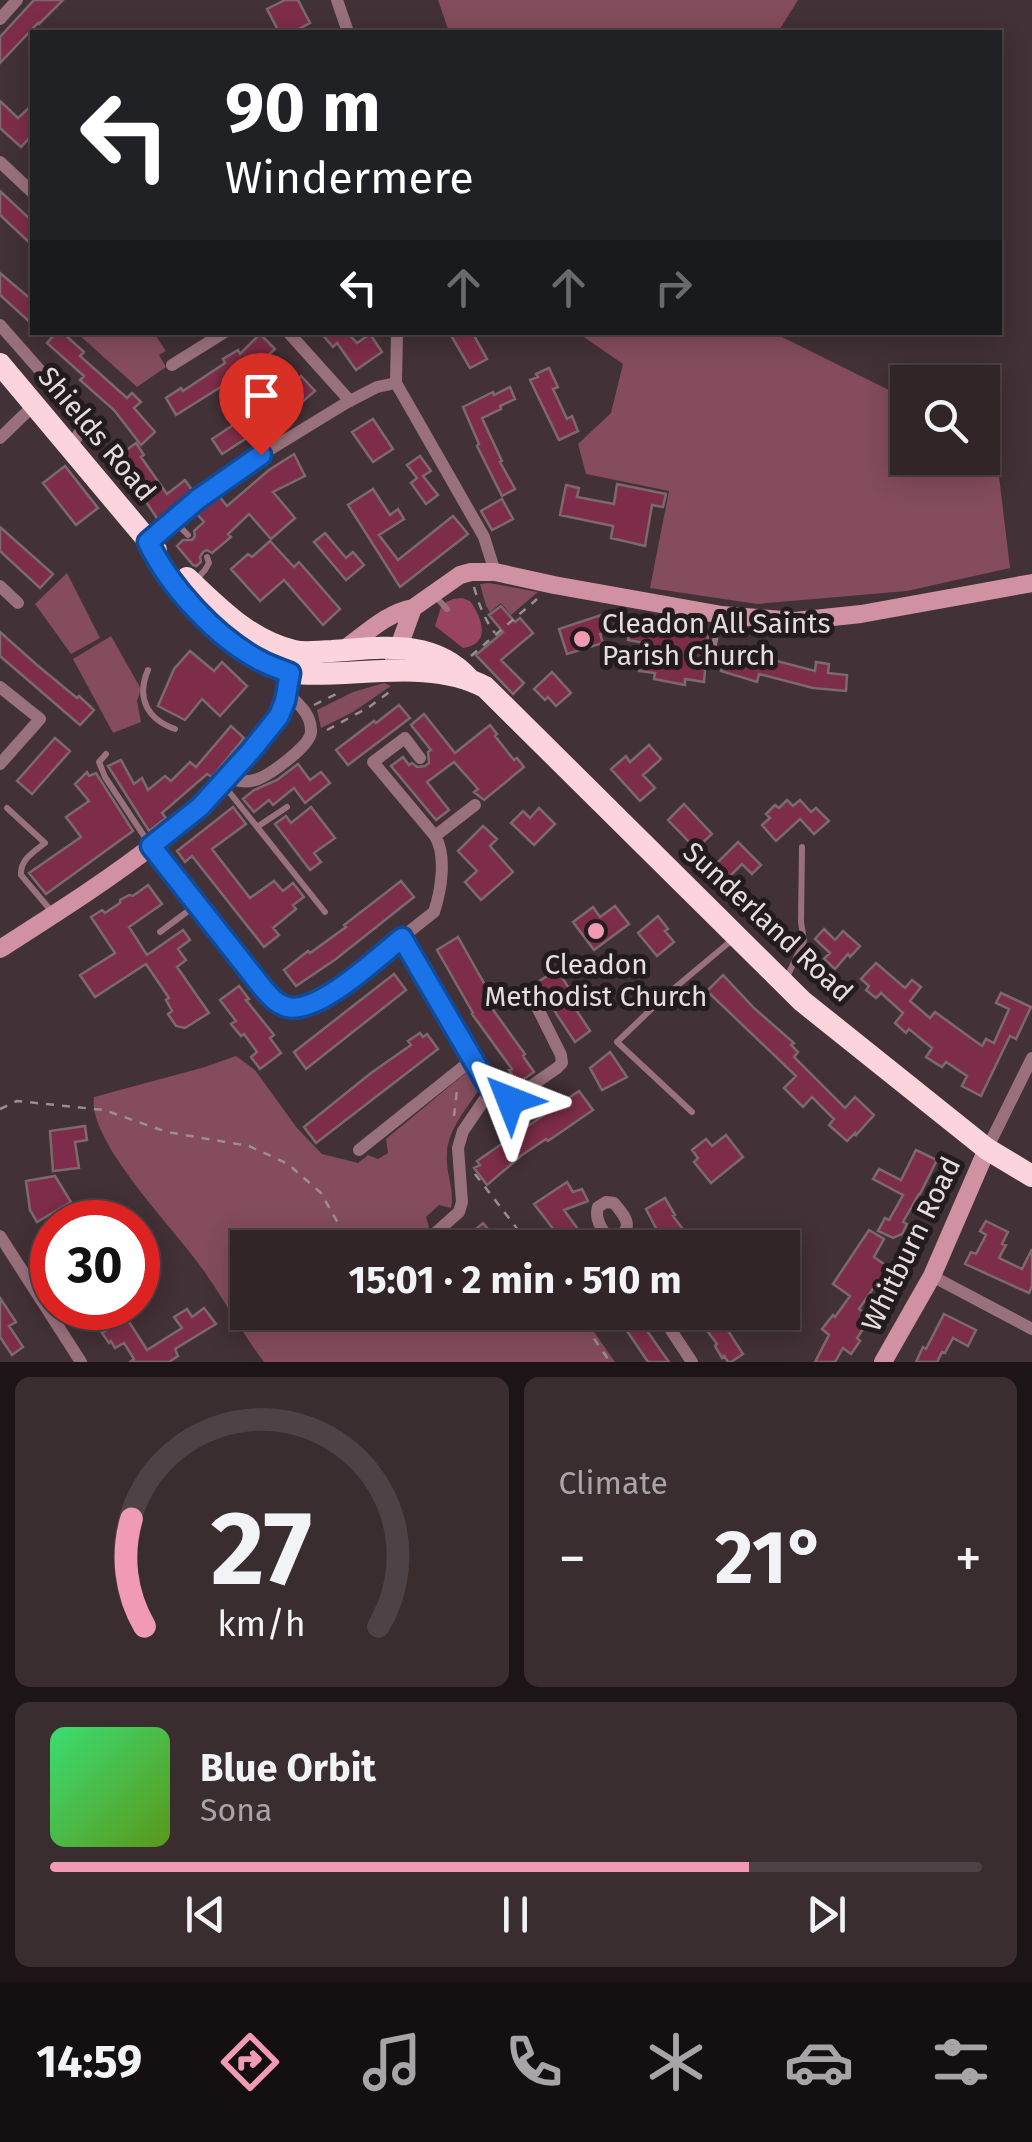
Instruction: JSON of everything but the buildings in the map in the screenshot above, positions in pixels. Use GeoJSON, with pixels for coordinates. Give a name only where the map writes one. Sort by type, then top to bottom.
{"type":"FeatureCollection","features":[{"type":"Feature","properties":{"kind":"highway","name":"Shields Road"},"geometry":{"type":"LineString","coordinates":[[0,364],[148,542],[160,566],[187,588],[226,638],[260,661],[292,673],[402,671],[471,678]]}},
{"type":"Feature","properties":{"kind":"highway","name":"Shields Road"},"geometry":{"type":"LineString","coordinates":[[292,673],[343,650],[399,646],[444,657],[471,678]]}},
{"type":"Feature","properties":{"kind":"highway","name":"Sunderland Road"},"geometry":{"type":"LineString","coordinates":[[471,678],[818,1013],[987,1149],[1032,1176]]}},
{"type":"Feature","properties":{"kind":"street"},"geometry":{"type":"LineString","coordinates":[[0,19],[18,0]]}},
{"type":"Feature","properties":{"kind":"street"},"geometry":{"type":"LineString","coordinates":[[337,0],[347,30]]}},
{"type":"Feature","properties":{"kind":"street"},"geometry":{"type":"LineString","coordinates":[[0,162],[30,190]]}},
{"type":"Feature","properties":{"kind":"street"},"geometry":{"type":"LineString","coordinates":[[20,181],[30,170]]}},
{"type":"Feature","properties":{"kind":"street"},"geometry":{"type":"LineString","coordinates":[[0,325],[81,418],[82,429],[70,448]]}},
{"type":"Feature","properties":{"kind":"street"},"geometry":{"type":"LineString","coordinates":[[172,364],[220,335]]}},
{"type":"Feature","properties":{"kind":"street"},"geometry":{"type":"LineString","coordinates":[[291,335],[350,401]]}},
{"type":"Feature","properties":{"kind":"street"},"geometry":{"type":"LineString","coordinates":[[397,335],[396,384],[484,537],[495,572]]}},
{"type":"Feature","properties":{"kind":"street"},"geometry":{"type":"LineString","coordinates":[[148,542],[238,469],[350,401],[377,387],[396,384]]}},
{"type":"Feature","properties":{"kind":"street"},"geometry":{"type":"LineString","coordinates":[[0,438],[34,405]]}},
{"type":"Feature","properties":{"kind":"street"},"geometry":{"type":"LineString","coordinates":[[343,650],[386,618],[413,608],[460,575],[471,572],[495,572],[722,616],[795,621],[860,614],[1032,583]]}},
{"type":"Feature","properties":{"kind":"street"},"geometry":{"type":"LineString","coordinates":[[0,586],[18,603]]}},
{"type":"Feature","properties":{"kind":"street"},"geometry":{"type":"LineString","coordinates":[[402,671],[399,646],[413,608]]}},
{"type":"Feature","properties":{"kind":"street"},"geometry":{"type":"LineString","coordinates":[[224,780],[257,780],[306,745],[311,734],[309,719],[292,673]]}},
{"type":"Feature","properties":{"kind":"street"},"geometry":{"type":"LineString","coordinates":[[0,949],[151,846],[200,807],[279,716],[292,673]]}},
{"type":"Feature","properties":{"kind":"street"},"geometry":{"type":"LineString","coordinates":[[0,687],[40,719],[0,764]]}},
{"type":"Feature","properties":{"kind":"street"},"geometry":{"type":"LineString","coordinates":[[151,846],[274,1000],[288,1007],[306,1008],[322,1001],[434,912],[442,848],[374,762],[405,738],[420,758]]}},
{"type":"Feature","properties":{"kind":"street"},"geometry":{"type":"LineString","coordinates":[[435,836],[476,805]]}},
{"type":"Feature","properties":{"kind":"street"},"geometry":{"type":"LineString","coordinates":[[402,938],[467,1064],[503,1100],[510,1100],[562,1063],[534,1003]]}},
{"type":"Feature","properties":{"kind":"street"},"geometry":{"type":"LineString","coordinates":[[987,1149],[1032,1058]]}},
{"type":"Feature","properties":{"kind":"street"},"geometry":{"type":"LineString","coordinates":[[369,1148],[467,1064]]}},
{"type":"Feature","properties":{"kind":"street"},"geometry":{"type":"LineString","coordinates":[[437,1226],[459,1212],[459,1149],[463,1131],[491,1090]]}},
{"type":"Feature","properties":{"kind":"street","name":"Whitburn Road"},"geometry":{"type":"LineString","coordinates":[[883,1362],[932,1276],[987,1149]]}},
{"type":"Feature","properties":{"kind":"street"},"geometry":{"type":"LineString","coordinates":[[0,1236],[81,1362]]}},
{"type":"Feature","properties":{"kind":"street"},"geometry":{"type":"LineString","coordinates":[[932,1276],[1032,1330]]}},
{"type":"Feature","properties":{"kind":"street"},"geometry":{"type":"LineString","coordinates":[[671,1330],[692,1362]]}},
{"type":"Feature","properties":{"kind":"lane"},"geometry":{"type":"LineString","coordinates":[[173,520],[188,535]]}},
{"type":"Feature","properties":{"kind":"lane"},"geometry":{"type":"LineString","coordinates":[[187,588],[206,570],[207,557]]}},
{"type":"Feature","properties":{"kind":"lane"},"geometry":{"type":"LineString","coordinates":[[434,594],[447,608]]}},
{"type":"Feature","properties":{"kind":"lane"},"geometry":{"type":"LineString","coordinates":[[712,660],[722,616]]}},
{"type":"Feature","properties":{"kind":"lane"},"geometry":{"type":"LineString","coordinates":[[148,670],[144,680],[150,716],[174,729]]}},
{"type":"Feature","properties":{"kind":"lane"},"geometry":{"type":"LineString","coordinates":[[106,754],[98,762],[105,777],[151,846]]}},
{"type":"Feature","properties":{"kind":"lane"},"geometry":{"type":"LineString","coordinates":[[224,780],[326,912]]}},
{"type":"Feature","properties":{"kind":"lane"},"geometry":{"type":"LineString","coordinates":[[257,827],[287,807]]}},
{"type":"Feature","properties":{"kind":"lane"},"geometry":{"type":"LineString","coordinates":[[7,808],[45,843],[20,869],[56,913]]}},
{"type":"Feature","properties":{"kind":"lane"},"geometry":{"type":"LineString","coordinates":[[784,982],[804,942],[802,847]]}},
{"type":"Feature","properties":{"kind":"lane"},"geometry":{"type":"LineString","coordinates":[[160,932],[197,904]]}},
{"type":"Feature","properties":{"kind":"lane"},"geometry":{"type":"LineString","coordinates":[[692,1112],[618,1042],[736,936]]}},
{"type":"Feature","properties":{"kind":"path"},"geometry":{"type":"LineString","coordinates":[[471,572],[479,606],[496,634]]}},
{"type":"Feature","properties":{"kind":"path"},"geometry":{"type":"LineString","coordinates":[[471,678],[496,634],[554,585]]}},
{"type":"Feature","properties":{"kind":"path"},"geometry":{"type":"LineString","coordinates":[[311,734],[332,728],[369,707],[402,671]]}},
{"type":"Feature","properties":{"kind":"path"},"geometry":{"type":"LineString","coordinates":[[467,1064],[454,1121],[459,1149],[519,1230]]}},
{"type":"Feature","properties":{"kind":"path"},"geometry":{"type":"LineString","coordinates":[[0,1109],[18,1101],[104,1110],[166,1132],[248,1146],[288,1164],[321,1192],[342,1230]]}},
{"type":"Feature","properties":{"kind":"path"},"geometry":{"type":"LineString","coordinates":[[588,1330],[610,1362]]}},
{"type":"Feature","properties":{"kind":"shaded area"},"geometry":{"type":"Polygon","coordinates":[[[438,0],[798,0],[779,30],[448,30],[438,0]]]}},
{"type":"Feature","properties":{"kind":"shaded area"},"geometry":{"type":"Polygon","coordinates":[[[79,335],[155,335],[166,351],[159,355],[166,367],[137,387],[79,335]]]}},
{"type":"Feature","properties":{"kind":"shaded area"},"geometry":{"type":"Polygon","coordinates":[[[581,335],[778,335],[890,391],[890,475],[999,475],[1010,568],[907,591],[757,604],[650,588],[669,491],[586,474],[578,444],[611,413],[623,364],[581,335]]]}},
{"type":"Feature","properties":{"kind":"shaded area"},"geometry":{"type":"Polygon","coordinates":[[[67,573],[100,638],[71,654],[35,604],[67,573]]]}},
{"type":"Feature","properties":{"kind":"shaded area"},"geometry":{"type":"Polygon","coordinates":[[[480,584],[538,592],[511,615],[501,603],[490,612],[480,584]]]}},
{"type":"Feature","properties":{"kind":"shaded area"},"geometry":{"type":"Polygon","coordinates":[[[462,598],[470,601],[482,629],[478,641],[463,648],[435,626],[442,604],[462,598]]]}},
{"type":"Feature","properties":{"kind":"shaded area"},"geometry":{"type":"Polygon","coordinates":[[[111,636],[141,689],[137,701],[141,722],[113,733],[73,659],[111,636]]]}},
{"type":"Feature","properties":{"kind":"shaded area"},"geometry":{"type":"Polygon","coordinates":[[[384,683],[391,686],[321,728],[317,710],[353,692],[384,683]]]}},
{"type":"Feature","properties":{"kind":"shaded area"},"geometry":{"type":"Polygon","coordinates":[[[236,1056],[255,1070],[297,1128],[322,1154],[358,1163],[368,1155],[378,1159],[388,1153],[386,1139],[468,1071],[480,1088],[448,1144],[451,1208],[439,1205],[426,1217],[426,1230],[230,1230],[230,1312],[160,1215],[160,1200],[148,1200],[119,1162],[96,1116],[94,1097],[236,1056]]]}},
{"type":"Feature","properties":{"kind":"shaded area"},"geometry":{"type":"Polygon","coordinates":[[[242,1330],[593,1330],[615,1362],[264,1362],[242,1330]]]}},
{"type":"Feature","properties":{"kind":"place","name":"Cleadon All Saints Parish Church"},"geometry":{"type":"Point","coordinates":[582,639]}},
{"type":"Feature","properties":{"kind":"place","name":"Cleadon Methodist Church"},"geometry":{"type":"Point","coordinates":[596,931]}},
{"type":"Feature","properties":{"kind":"route"},"geometry":{"type":"LineString","coordinates":[[261,455],[198,499],[148,542],[178,591],[226,638],[260,661],[290,673],[285,701],[279,716],[200,807],[151,846],[262,987],[288,1007],[306,1008],[322,1001],[402,938],[494,1094],[510,1100]]}}]}
